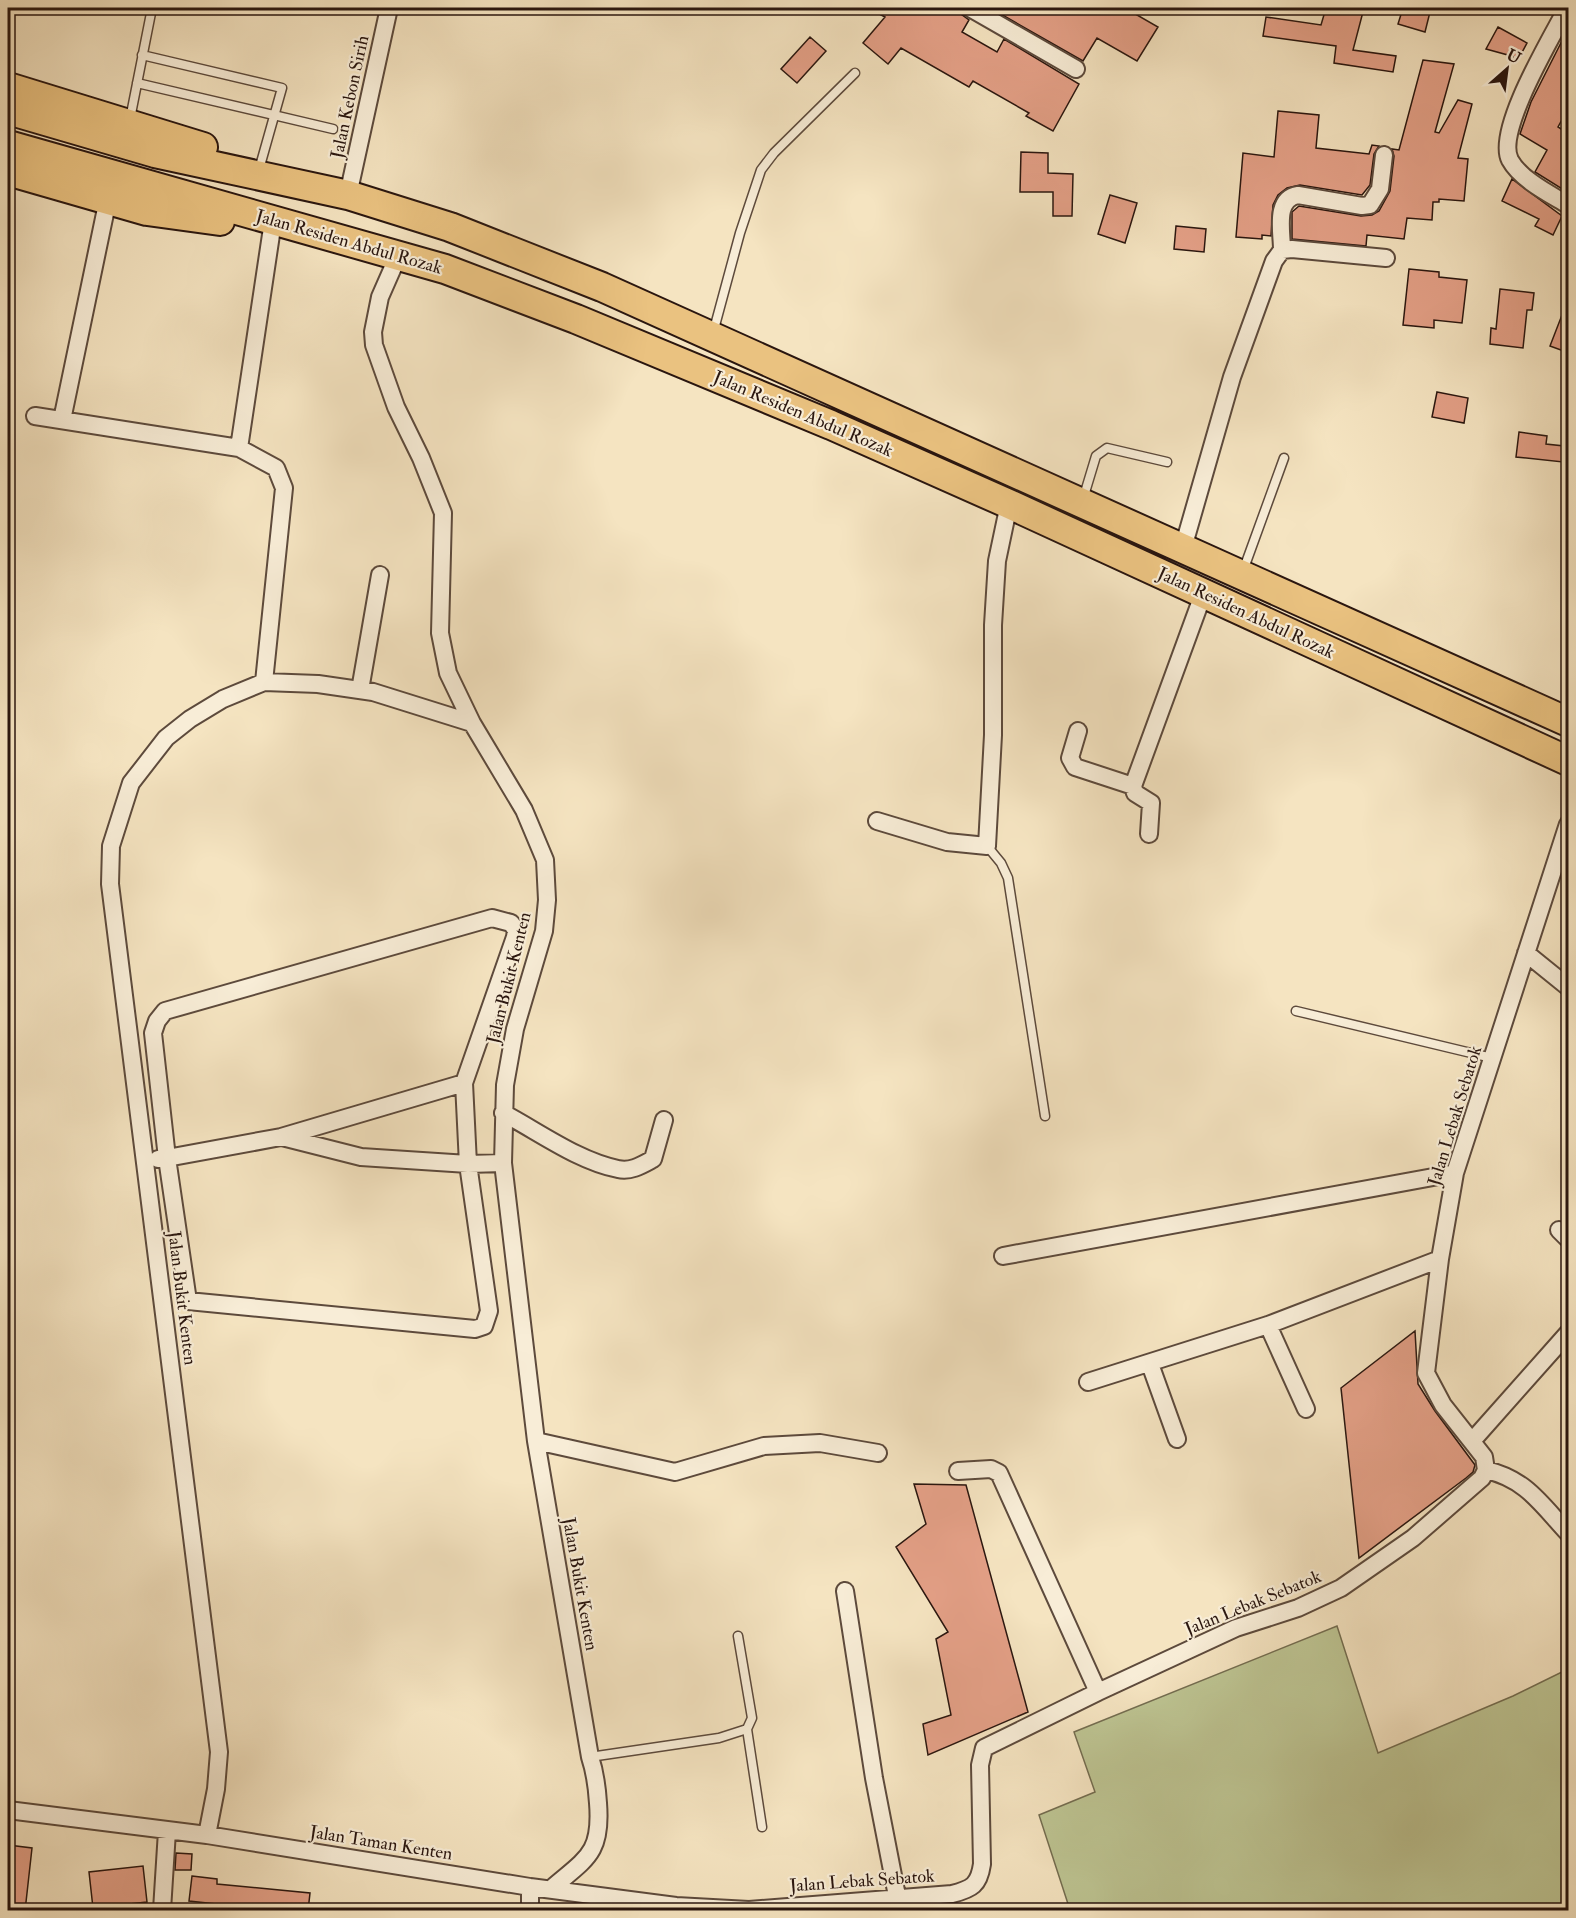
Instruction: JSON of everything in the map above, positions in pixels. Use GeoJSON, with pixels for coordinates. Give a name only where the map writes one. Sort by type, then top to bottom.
{"type":"FeatureCollection","features":[{"type":"Feature","properties":{"kind":"highway"},"geometry":{"type":"LineString","coordinates":[[8,87],[130,123],[321,188]]}},
{"type":"Feature","properties":{"kind":"highway","name":"Jalan Residen Abdul Rozak"},"geometry":{"type":"LineString","coordinates":[[8,110],[155,153],[348,195],[450,227],[602,287],[1569,722]]}},
{"type":"Feature","properties":{"kind":"highway","name":"Jalan Residen Abdul Rozak"},"geometry":{"type":"LineString","coordinates":[[8,145],[445,269],[576,319],[831,425],[1009,504],[1569,762]]}},
{"type":"Feature","properties":{"kind":"highway"},"geometry":{"type":"LineString","coordinates":[[8,171],[147,211],[321,234]]}},
{"type":"Feature","properties":{"kind":"street","name":"Jalan Kebon Sirih"},"geometry":{"type":"LineString","coordinates":[[348,195],[389,8]]}},
{"type":"Feature","properties":{"kind":"street"},"geometry":{"type":"LineString","coordinates":[[970,8],[1076,69]]}},
{"type":"Feature","properties":{"kind":"street"},"geometry":{"type":"LineString","coordinates":[[1567,8],[1521,100],[1508,132],[1507,149],[1516,168],[1569,205]]}},
{"type":"Feature","properties":{"kind":"street"},"geometry":{"type":"LineString","coordinates":[[1183,548],[1232,376],[1266,278],[1282,250],[1284,201],[1290,196],[1298,195],[1362,206],[1370,205],[1380,189],[1383,155]]}},
{"type":"Feature","properties":{"kind":"street"},"geometry":{"type":"LineString","coordinates":[[62,420],[108,199]]}},
{"type":"Feature","properties":{"kind":"street"},"geometry":{"type":"LineString","coordinates":[[239,448],[272,228]]}},
{"type":"Feature","properties":{"kind":"street"},"geometry":{"type":"LineString","coordinates":[[1282,250],[1386,258]]}},
{"type":"Feature","properties":{"kind":"street"},"geometry":{"type":"LineString","coordinates":[[398,256],[380,297],[373,332],[374,345],[396,406],[422,458],[443,513],[440,633],[448,673],[472,723]]}},
{"type":"Feature","properties":{"kind":"street"},"geometry":{"type":"LineString","coordinates":[[35,416],[239,448],[276,468],[284,488],[264,682]]}},
{"type":"Feature","properties":{"kind":"street"},"geometry":{"type":"LineString","coordinates":[[877,821],[947,842],[987,846],[993,735],[993,614],[997,561],[1009,504]]}},
{"type":"Feature","properties":{"kind":"street"},"geometry":{"type":"LineString","coordinates":[[360,690],[380,575]]}},
{"type":"Feature","properties":{"kind":"street"},"geometry":{"type":"LineString","coordinates":[[1149,834],[1151,803],[1134,792],[1133,786],[1204,592]]}},
{"type":"Feature","properties":{"kind":"street","name":"Jalan Bukit Kenten"},"geometry":{"type":"LineString","coordinates":[[207,1835],[216,1789],[219,1752],[110,884],[111,846],[131,783],[166,738],[190,719],[223,699],[264,682],[318,684],[360,690],[472,723],[524,810],[545,860],[547,900],[544,931],[515,1029],[505,1085],[503,1163],[536,1441],[590,1757],[595,1772],[598,1836],[583,1861],[552,1888]]}},
{"type":"Feature","properties":{"kind":"street"},"geometry":{"type":"LineString","coordinates":[[1078,731],[1070,758],[1075,767],[1133,786]]}},
{"type":"Feature","properties":{"kind":"street","name":"Jalan Lebak Sebatok"},"geometry":{"type":"LineString","coordinates":[[749,1910],[901,1904],[966,1891],[979,1879],[983,1858],[980,1786],[981,1757],[984,1748],[1236,1628],[1298,1608],[1341,1588],[1413,1538],[1476,1485],[1486,1470],[1484,1457],[1473,1440],[1443,1405],[1431,1387],[1426,1373],[1440,1258],[1455,1173],[1569,824]]}},
{"type":"Feature","properties":{"kind":"street"},"geometry":{"type":"LineString","coordinates":[[492,918],[511,923],[516,930],[464,1083],[468,1164],[489,1311],[484,1326],[475,1329],[188,1301],[167,1158],[153,1033],[157,1021],[165,1011],[492,918]]}},
{"type":"Feature","properties":{"kind":"street"},"geometry":{"type":"LineString","coordinates":[[1526,953],[1569,987]]}},
{"type":"Feature","properties":{"kind":"street"},"geometry":{"type":"LineString","coordinates":[[145,1160],[281,1137],[464,1083]]}},
{"type":"Feature","properties":{"kind":"street"},"geometry":{"type":"LineString","coordinates":[[503,1113],[580,1155],[619,1170],[638,1168],[653,1159],[664,1120]]}},
{"type":"Feature","properties":{"kind":"street"},"geometry":{"type":"LineString","coordinates":[[281,1137],[361,1157],[468,1164],[503,1163]]}},
{"type":"Feature","properties":{"kind":"street"},"geometry":{"type":"LineString","coordinates":[[1004,1256],[1455,1173]]}},
{"type":"Feature","properties":{"kind":"street"},"geometry":{"type":"LineString","coordinates":[[1088,1382],[1268,1325],[1440,1258]]}},
{"type":"Feature","properties":{"kind":"street"},"geometry":{"type":"LineString","coordinates":[[1268,1325],[1306,1409]]}},
{"type":"Feature","properties":{"kind":"street"},"geometry":{"type":"LineString","coordinates":[[1473,1440],[1569,1333]]}},
{"type":"Feature","properties":{"kind":"street"},"geometry":{"type":"LineString","coordinates":[[1150,1364],[1177,1439]]}},
{"type":"Feature","properties":{"kind":"street"},"geometry":{"type":"LineString","coordinates":[[536,1441],[675,1472],[764,1446],[820,1443],[878,1453]]}},
{"type":"Feature","properties":{"kind":"street"},"geometry":{"type":"LineString","coordinates":[[958,1471],[989,1469],[999,1473],[1098,1692]]}},
{"type":"Feature","properties":{"kind":"street"},"geometry":{"type":"LineString","coordinates":[[1486,1470],[1504,1474],[1522,1484],[1569,1533]]}},
{"type":"Feature","properties":{"kind":"street"},"geometry":{"type":"LineString","coordinates":[[845,1591],[874,1778],[901,1904]]}},
{"type":"Feature","properties":{"kind":"street","name":"Jalan Taman Kenten"},"geometry":{"type":"LineString","coordinates":[[8,1810],[207,1835],[530,1887],[552,1888],[676,1906],[749,1910]]}},
{"type":"Feature","properties":{"kind":"street"},"geometry":{"type":"LineString","coordinates":[[162,1911],[167,1831]]}},
{"type":"Feature","properties":{"kind":"street"},"geometry":{"type":"LineString","coordinates":[[530,1887],[530,1911]]}},
{"type":"Feature","properties":{"kind":"lane"},"geometry":{"type":"LineString","coordinates":[[130,123],[152,8]]}},
{"type":"Feature","properties":{"kind":"lane"},"geometry":{"type":"LineString","coordinates":[[142,55],[282,88],[260,166]]}},
{"type":"Feature","properties":{"kind":"lane"},"geometry":{"type":"LineString","coordinates":[[712,337],[740,233],[761,170],[774,153],[855,73]]}},
{"type":"Feature","properties":{"kind":"lane"},"geometry":{"type":"LineString","coordinates":[[137,83],[333,129]]}},
{"type":"Feature","properties":{"kind":"lane"},"geometry":{"type":"LineString","coordinates":[[1082,502],[1096,456],[1107,448],[1167,462]]}},
{"type":"Feature","properties":{"kind":"lane"},"geometry":{"type":"LineString","coordinates":[[1241,576],[1284,458]]}},
{"type":"Feature","properties":{"kind":"lane"},"geometry":{"type":"LineString","coordinates":[[987,846],[1001,863],[1008,878],[1045,1116]]}},
{"type":"Feature","properties":{"kind":"lane"},"geometry":{"type":"LineString","coordinates":[[1296,1011],[1492,1058]]}},
{"type":"Feature","properties":{"kind":"lane"},"geometry":{"type":"LineString","coordinates":[[738,1636],[752,1718],[747,1729],[762,1827]]}},
{"type":"Feature","properties":{"kind":"lane"},"geometry":{"type":"LineString","coordinates":[[590,1757],[719,1738],[747,1729]]}},
{"type":"Feature","properties":{"kind":"green space"},"geometry":{"type":"Polygon","coordinates":[[[1337,1626],[1378,1753],[1513,1696],[1568,1669],[1568,1910],[1070,1910],[1039,1815],[1095,1792],[1074,1732],[1337,1626]]]}},
{"type":"Feature","properties":{"kind":"building"},"geometry":{"type":"Polygon","coordinates":[[[868,8],[960,8],[961,14],[969,20],[962,32],[997,52],[1004,39],[1079,84],[1053,131],[1026,116],[1029,113],[973,81],[969,87],[901,48],[888,64],[863,43],[885,17],[868,8]]]}},
{"type":"Feature","properties":{"kind":"building"},"geometry":{"type":"Polygon","coordinates":[[[990,8],[1125,8],[1158,27],[1137,61],[1097,38],[1083,61],[990,8]]]}},
{"type":"Feature","properties":{"kind":"building"},"geometry":{"type":"Polygon","coordinates":[[[1326,8],[1364,8],[1353,50],[1396,56],[1393,72],[1334,63],[1336,46],[1263,36],[1266,17],[1321,25],[1326,8]]]}},
{"type":"Feature","properties":{"kind":"building"},"geometry":{"type":"Polygon","coordinates":[[[1403,8],[1431,8],[1425,32],[1398,24],[1403,8]]]}},
{"type":"Feature","properties":{"kind":"building"},"geometry":{"type":"Polygon","coordinates":[[[1498,27],[1527,43],[1519,58],[1486,49],[1498,27]]]}},
{"type":"Feature","properties":{"kind":"building"},"geometry":{"type":"Polygon","coordinates":[[[1569,27],[1569,107],[1558,127],[1569,134],[1567,192],[1535,172],[1547,150],[1520,134],[1531,102],[1569,27]]]}},
{"type":"Feature","properties":{"kind":"building"},"geometry":{"type":"Polygon","coordinates":[[[810,37],[826,51],[797,83],[781,69],[810,37]]]}},
{"type":"Feature","properties":{"kind":"building"},"geometry":{"type":"Polygon","coordinates":[[[1423,60],[1454,64],[1435,132],[1439,133],[1458,100],[1472,104],[1458,158],[1468,159],[1464,201],[1439,199],[1439,202],[1433,202],[1432,220],[1407,218],[1404,239],[1367,235],[1366,246],[1292,239],[1292,212],[1299,206],[1361,216],[1372,215],[1379,211],[1390,191],[1394,156],[1392,149],[1399,150],[1423,60]]]}},
{"type":"Feature","properties":{"kind":"building"},"geometry":{"type":"Polygon","coordinates":[[[1278,111],[1319,115],[1316,148],[1369,154],[1372,145],[1379,146],[1374,154],[1370,185],[1362,195],[1300,185],[1287,188],[1278,195],[1273,205],[1271,236],[1262,235],[1262,239],[1236,237],[1243,153],[1274,157],[1278,111]]]}},
{"type":"Feature","properties":{"kind":"building"},"geometry":{"type":"Polygon","coordinates":[[[1021,152],[1048,153],[1048,173],[1073,174],[1072,216],[1053,216],[1053,192],[1020,192],[1021,152]]]}},
{"type":"Feature","properties":{"kind":"building"},"geometry":{"type":"Polygon","coordinates":[[[1512,179],[1562,216],[1553,235],[1535,226],[1539,219],[1502,201],[1512,179]]]}},
{"type":"Feature","properties":{"kind":"building"},"geometry":{"type":"Polygon","coordinates":[[[1110,195],[1137,203],[1125,243],[1098,234],[1110,195]]]}},
{"type":"Feature","properties":{"kind":"building"},"geometry":{"type":"Polygon","coordinates":[[[1176,226],[1206,229],[1204,252],[1174,249],[1176,226]]]}},
{"type":"Feature","properties":{"kind":"building"},"geometry":{"type":"Polygon","coordinates":[[[1409,269],[1439,272],[1439,277],[1467,280],[1462,323],[1434,320],[1434,328],[1403,325],[1409,269]]]}},
{"type":"Feature","properties":{"kind":"building"},"geometry":{"type":"Polygon","coordinates":[[[1500,289],[1534,293],[1532,310],[1527,310],[1523,348],[1490,344],[1491,328],[1496,329],[1500,289]]]}},
{"type":"Feature","properties":{"kind":"building"},"geometry":{"type":"Polygon","coordinates":[[[1567,302],[1569,302],[1569,353],[1550,346],[1567,302]]]}},
{"type":"Feature","properties":{"kind":"building"},"geometry":{"type":"Polygon","coordinates":[[[1437,392],[1468,398],[1464,423],[1432,417],[1437,392]]]}},
{"type":"Feature","properties":{"kind":"building"},"geometry":{"type":"Polygon","coordinates":[[[1519,432],[1547,436],[1546,444],[1564,446],[1563,462],[1516,457],[1519,432]]]}},
{"type":"Feature","properties":{"kind":"building"},"geometry":{"type":"Polygon","coordinates":[[[1415,1331],[1418,1384],[1475,1465],[1473,1472],[1466,1478],[1359,1558],[1341,1388],[1415,1331]]]}},
{"type":"Feature","properties":{"kind":"building"},"geometry":{"type":"Polygon","coordinates":[[[914,1484],[966,1485],[1028,1712],[928,1755],[923,1724],[951,1715],[936,1639],[948,1632],[896,1547],[926,1524],[914,1484]]]}},
{"type":"Feature","properties":{"kind":"building"},"geometry":{"type":"Polygon","coordinates":[[[8,1845],[32,1848],[25,1911],[8,1911],[8,1845]]]}},
{"type":"Feature","properties":{"kind":"building"},"geometry":{"type":"Polygon","coordinates":[[[176,1853],[192,1854],[191,1870],[175,1870],[176,1853]]]}},
{"type":"Feature","properties":{"kind":"building"},"geometry":{"type":"Polygon","coordinates":[[[143,1866],[147,1902],[93,1908],[89,1872],[143,1866]]]}},
{"type":"Feature","properties":{"kind":"building"},"geometry":{"type":"Polygon","coordinates":[[[192,1876],[217,1879],[217,1884],[310,1893],[308,1911],[233,1911],[234,1906],[189,1901],[192,1876]]]}}]}
